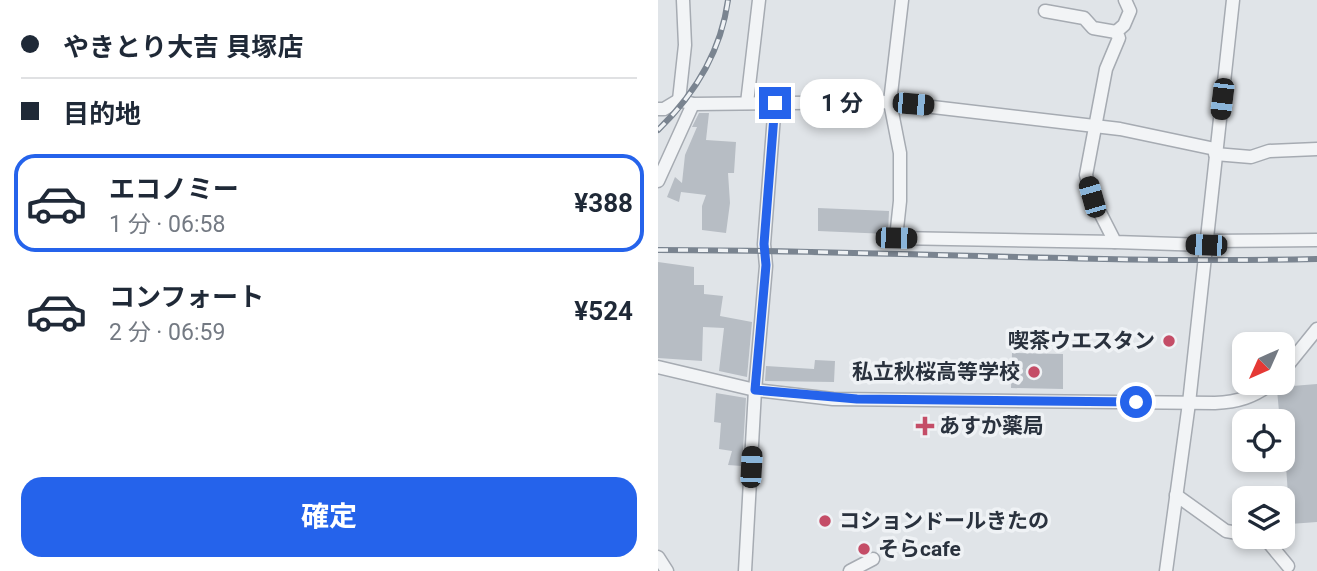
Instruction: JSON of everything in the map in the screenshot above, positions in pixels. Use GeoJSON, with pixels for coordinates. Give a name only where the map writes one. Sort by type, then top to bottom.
{"type":"FeatureCollection","features":[{"type":"Feature","properties":{"kind":"street"},"geometry":{"type":"LineString","coordinates":[[679,100],[685,45],[683,0]]}},
{"type":"Feature","properties":{"kind":"street"},"geometry":{"type":"LineString","coordinates":[[747,103],[759,0]]}},
{"type":"Feature","properties":{"kind":"street"},"geometry":{"type":"LineString","coordinates":[[902,0],[890,102],[900,153],[900,201],[896,238],[1206,243],[1317,240]]}},
{"type":"Feature","properties":{"kind":"street"},"geometry":{"type":"LineString","coordinates":[[1116,32],[1124,25],[1130,11],[1125,0]]}},
{"type":"Feature","properties":{"kind":"street"},"geometry":{"type":"LineString","coordinates":[[1166,571],[1189,403],[1233,0]]}},
{"type":"Feature","properties":{"kind":"street"},"geometry":{"type":"LineString","coordinates":[[1045,11],[1084,18],[1093,28],[1116,32]]}},
{"type":"Feature","properties":{"kind":"street"},"geometry":{"type":"LineString","coordinates":[[1115,242],[1092,197],[1086,174],[1106,69],[1119,38],[1116,32]]}},
{"type":"Feature","properties":{"kind":"street"},"geometry":{"type":"LineString","coordinates":[[658,109],[664,109],[679,100],[693,104],[890,102],[1094,126],[1251,157],[1269,151],[1317,149]]}},
{"type":"Feature","properties":{"kind":"street"},"geometry":{"type":"LineString","coordinates":[[745,571],[775,103]]}},
{"type":"Feature","properties":{"kind":"street"},"geometry":{"type":"LineString","coordinates":[[658,181],[693,104]]}},
{"type":"Feature","properties":{"kind":"street"},"geometry":{"type":"LineString","coordinates":[[1295,356],[1317,329]]}},
{"type":"Feature","properties":{"kind":"street"},"geometry":{"type":"LineString","coordinates":[[658,367],[755,390],[857,399],[1189,403],[1236,402],[1253,396]]}},
{"type":"Feature","properties":{"kind":"street"},"geometry":{"type":"LineString","coordinates":[[1176,495],[1226,531],[1232,532]]}},
{"type":"Feature","properties":{"kind":"street"},"geometry":{"type":"LineString","coordinates":[[1274,549],[1288,566]]}},
{"type":"Feature","properties":{"kind":"street"},"geometry":{"type":"LineString","coordinates":[[658,557],[667,571]]}},
{"type":"Feature","properties":{"kind":"street"},"geometry":{"type":"LineString","coordinates":[[850,571],[873,559]]}},
{"type":"Feature","properties":{"kind":"building"},"geometry":{"type":"Polygon","coordinates":[[[699,113],[709,113],[706,140],[736,142],[734,173],[728,173],[730,203],[726,233],[702,230],[702,206],[706,195],[681,192],[679,202],[667,197],[675,177],[682,183],[685,155],[697,127],[692,127],[699,113]]]}},
{"type":"Feature","properties":{"kind":"building"},"geometry":{"type":"Polygon","coordinates":[[[818,208],[889,211],[888,234],[818,231],[818,208]]]}},
{"type":"Feature","properties":{"kind":"building"},"geometry":{"type":"Polygon","coordinates":[[[658,262],[694,267],[694,285],[704,285],[704,294],[723,296],[720,316],[752,322],[747,377],[719,371],[724,328],[703,327],[702,361],[658,358],[658,262]]]}},
{"type":"Feature","properties":{"kind":"building"},"geometry":{"type":"Polygon","coordinates":[[[1012,353],[1063,354],[1063,389],[1011,388],[1012,353]]]}},
{"type":"Feature","properties":{"kind":"building"},"geometry":{"type":"Polygon","coordinates":[[[815,360],[835,361],[834,382],[765,381],[766,366],[814,369],[815,360]]]}},
{"type":"Feature","properties":{"kind":"building"},"geometry":{"type":"Polygon","coordinates":[[[1317,384],[1317,522],[1295,524],[1295,486],[1287,486],[1286,472],[1295,472],[1295,409],[1279,409],[1278,396],[1295,396],[1295,386],[1317,384]]]}},
{"type":"Feature","properties":{"kind":"building"},"geometry":{"type":"Polygon","coordinates":[[[716,393],[746,398],[742,466],[728,465],[732,451],[719,449],[721,423],[714,422],[716,393]]]}},
{"type":"Feature","properties":{"kind":"railway"},"geometry":{"type":"LineString","coordinates":[[658,130],[684,102],[704,71],[719,37],[728,0]]}},
{"type":"Feature","properties":{"kind":"railway"},"geometry":{"type":"LineString","coordinates":[[658,250],[1152,260],[1317,259]]}},
{"type":"Feature","properties":{"kind":"place","name":"喫茶ウエスタン"},"geometry":{"type":"Point","coordinates":[1169,341]}},
{"type":"Feature","properties":{"kind":"place","name":"私立秋桜高等学校"},"geometry":{"type":"Point","coordinates":[1034,372]}},
{"type":"Feature","properties":{"kind":"place","name":"あすか薬局"},"geometry":{"type":"Point","coordinates":[925,426]}},
{"type":"Feature","properties":{"kind":"place","name":"コションドールきたの"},"geometry":{"type":"Point","coordinates":[825,521]}},
{"type":"Feature","properties":{"kind":"place","name":"そらcafe"},"geometry":{"type":"Point","coordinates":[864,549]}},
{"type":"Feature","properties":{"kind":"route"},"geometry":{"type":"LineString","coordinates":[[775,103],[764,244],[766,265],[755,390],[833,398],[904,401],[1136,402]]}}]}
